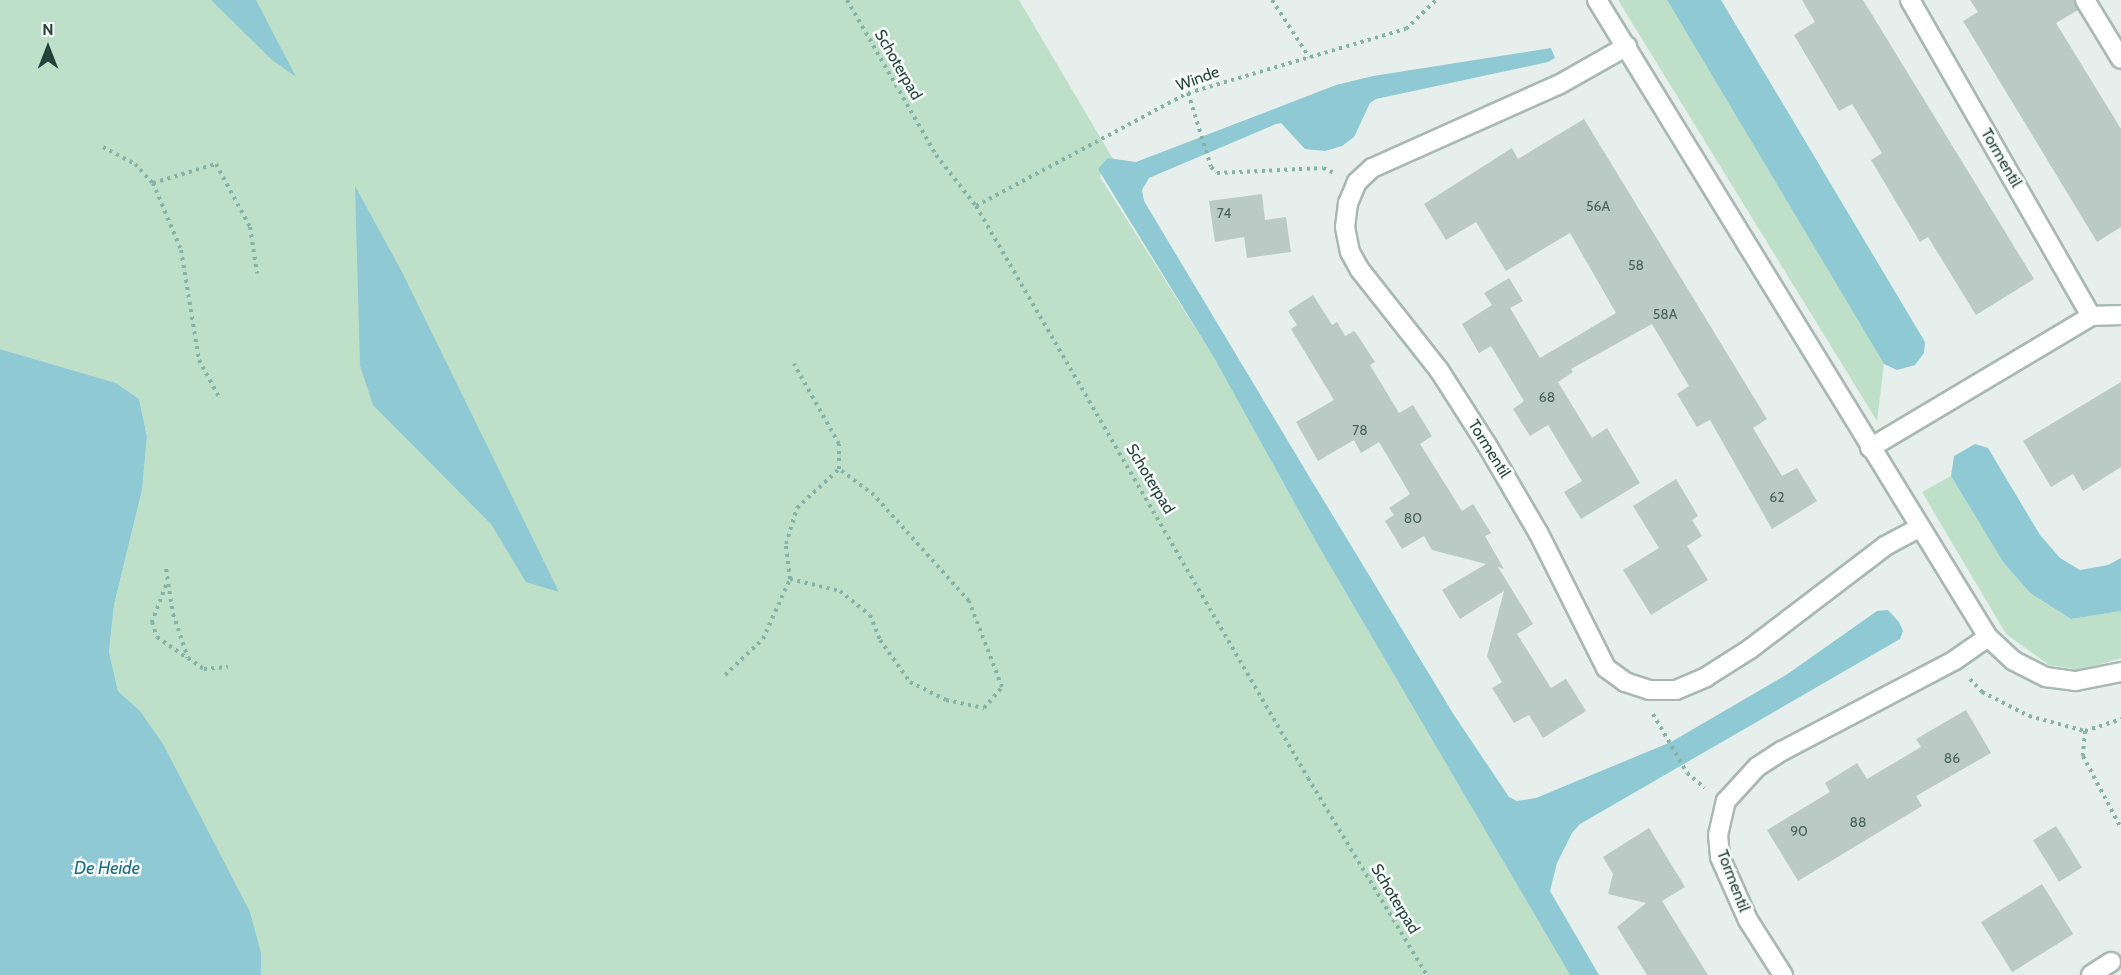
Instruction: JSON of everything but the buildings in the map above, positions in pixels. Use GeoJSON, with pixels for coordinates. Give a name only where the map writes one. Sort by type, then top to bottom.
{"type":"FeatureCollection","features":[{"type":"Feature","properties":{"kind":"street"},"geometry":{"type":"LineString","coordinates":[[1597,0],[1988,637],[2014,661],[2046,677],[2076,681],[2121,672]]}},
{"type":"Feature","properties":{"kind":"street","name":"Tormentil"},"geometry":{"type":"LineString","coordinates":[[1910,0],[2091,316]]}},
{"type":"Feature","properties":{"kind":"street"},"geometry":{"type":"LineString","coordinates":[[2085,0],[2121,59]]}},
{"type":"Feature","properties":{"kind":"street"},"geometry":{"type":"LineString","coordinates":[[1357,182],[1394,155],[1560,84],[1627,46]]}},
{"type":"Feature","properties":{"kind":"street","name":"Tormentil"},"geometry":{"type":"LineString","coordinates":[[1357,182],[1348,203],[1345,227],[1350,252],[1439,370],[1487,445],[1539,534],[1606,668],[1625,682],[1650,690],[1676,690],[1706,677],[1750,649],[1885,546],[1919,528]]}},
{"type":"Feature","properties":{"kind":"street"},"geometry":{"type":"LineString","coordinates":[[1870,448],[2091,316],[2121,315]]}},
{"type":"Feature","properties":{"kind":"street","name":"Tormentil"},"geometry":{"type":"LineString","coordinates":[[1783,975],[1748,920],[1720,857],[1718,835],[1726,801],[1758,767],[1782,751],[1955,660],[1988,637]]}},
{"type":"Feature","properties":{"kind":"street"},"geometry":{"type":"LineString","coordinates":[[2091,975],[2111,962]]}},
{"type":"Feature","properties":{"kind":"path","name":"Schoterpad"},"geometry":{"type":"LineString","coordinates":[[847,0],[936,155],[976,206],[1308,778],[1427,975]]}},
{"type":"Feature","properties":{"kind":"path"},"geometry":{"type":"LineString","coordinates":[[1272,0],[1309,57]]}},
{"type":"Feature","properties":{"kind":"path","name":"Winde"},"geometry":{"type":"LineString","coordinates":[[976,206],[1188,93],[1406,28],[1436,0]]}},
{"type":"Feature","properties":{"kind":"path"},"geometry":{"type":"LineString","coordinates":[[1188,93],[1211,167],[1217,173],[1323,168],[1357,182]]}},
{"type":"Feature","properties":{"kind":"path"},"geometry":{"type":"LineString","coordinates":[[103,147],[135,164],[153,183],[182,250],[199,360],[219,397]]}},
{"type":"Feature","properties":{"kind":"path"},"geometry":{"type":"LineString","coordinates":[[153,183],[216,164],[250,227],[257,273]]}},
{"type":"Feature","properties":{"kind":"path"},"geometry":{"type":"LineString","coordinates":[[725,675],[762,639],[790,579],[786,544],[797,507],[839,469],[839,444],[794,364]]}},
{"type":"Feature","properties":{"kind":"path"},"geometry":{"type":"LineString","coordinates":[[790,579],[840,591],[870,615],[880,640],[910,682],[946,700],[984,708],[1002,687],[969,601],[874,495],[839,469]]}},
{"type":"Feature","properties":{"kind":"path"},"geometry":{"type":"LineString","coordinates":[[166,569],[166,585],[188,658]]}},
{"type":"Feature","properties":{"kind":"path"},"geometry":{"type":"LineString","coordinates":[[166,585],[152,622],[157,637],[204,669],[228,667]]}},
{"type":"Feature","properties":{"kind":"path"},"geometry":{"type":"LineString","coordinates":[[1955,660],[1982,692],[2029,716],[2085,731],[2121,718]]}},
{"type":"Feature","properties":{"kind":"path"},"geometry":{"type":"LineString","coordinates":[[2085,731],[2083,756],[2121,828]]}},
{"type":"Feature","properties":{"kind":"path"},"geometry":{"type":"LineString","coordinates":[[1665,738],[1687,773]]}},
{"type":"Feature","properties":{"kind":"green space"},"geometry":{"type":"Polygon","coordinates":[[[0,0],[1019,0],[1113,159],[1108,158],[1100,177],[1213,356],[1315,540],[1570,975],[261,975],[261,953],[140,711],[118,691],[109,652],[114,605],[142,490],[147,436],[139,399],[116,383],[0,349],[0,0]]]}},
{"type":"Feature","properties":{"kind":"green space"},"geometry":{"type":"Polygon","coordinates":[[[1618,0],[1667,0],[1884,364],[1877,421],[1618,0]]]}},
{"type":"Feature","properties":{"kind":"green space"},"geometry":{"type":"Polygon","coordinates":[[[1951,476],[2003,562],[2030,593],[2071,619],[2121,611],[2121,658],[2082,670],[2049,665],[2006,634],[1922,492],[1951,476]]]}},
{"type":"Feature","properties":{"kind":"water"},"geometry":{"type":"Polygon","coordinates":[[[211,0],[256,0],[296,77],[271,59],[211,0]]]}},
{"type":"Feature","properties":{"kind":"water"},"geometry":{"type":"Polygon","coordinates":[[[1667,0],[1721,0],[1925,342],[1924,353],[1915,365],[1897,370],[1884,364],[1667,0]]]}},
{"type":"Feature","properties":{"kind":"water"},"geometry":{"type":"Polygon","coordinates":[[[1551,48],[1555,58],[1548,62],[1376,99],[1370,103],[1354,137],[1342,146],[1325,151],[1305,149],[1281,123],[1276,124],[1149,178],[1142,190],[1144,201],[1310,478],[1454,715],[1509,797],[1517,801],[1536,798],[1671,742],[1786,675],[1877,611],[1888,610],[1899,622],[1903,631],[1900,639],[1580,824],[1572,833],[1557,863],[1550,891],[1599,975],[1570,975],[1315,540],[1213,356],[1098,169],[1108,158],[1136,162],[1336,85],[1373,76],[1551,48]]]}},
{"type":"Feature","properties":{"kind":"water"},"geometry":{"type":"Polygon","coordinates":[[[355,186],[402,272],[559,592],[526,582],[491,524],[373,405],[360,366],[355,186]]]}},
{"type":"Feature","properties":{"kind":"water","name":"De Heide"},"geometry":{"type":"Polygon","coordinates":[[[0,349],[116,383],[139,399],[147,436],[142,490],[114,605],[109,652],[118,691],[140,711],[163,744],[250,912],[261,953],[261,975],[0,975],[0,349]]]}},
{"type":"Feature","properties":{"kind":"water"},"geometry":{"type":"Polygon","coordinates":[[[1975,444],[1988,448],[2040,535],[2060,558],[2080,570],[2108,565],[2121,558],[2121,611],[2071,619],[2030,593],[2003,562],[1951,476],[1954,456],[1975,444]]]}}]}
